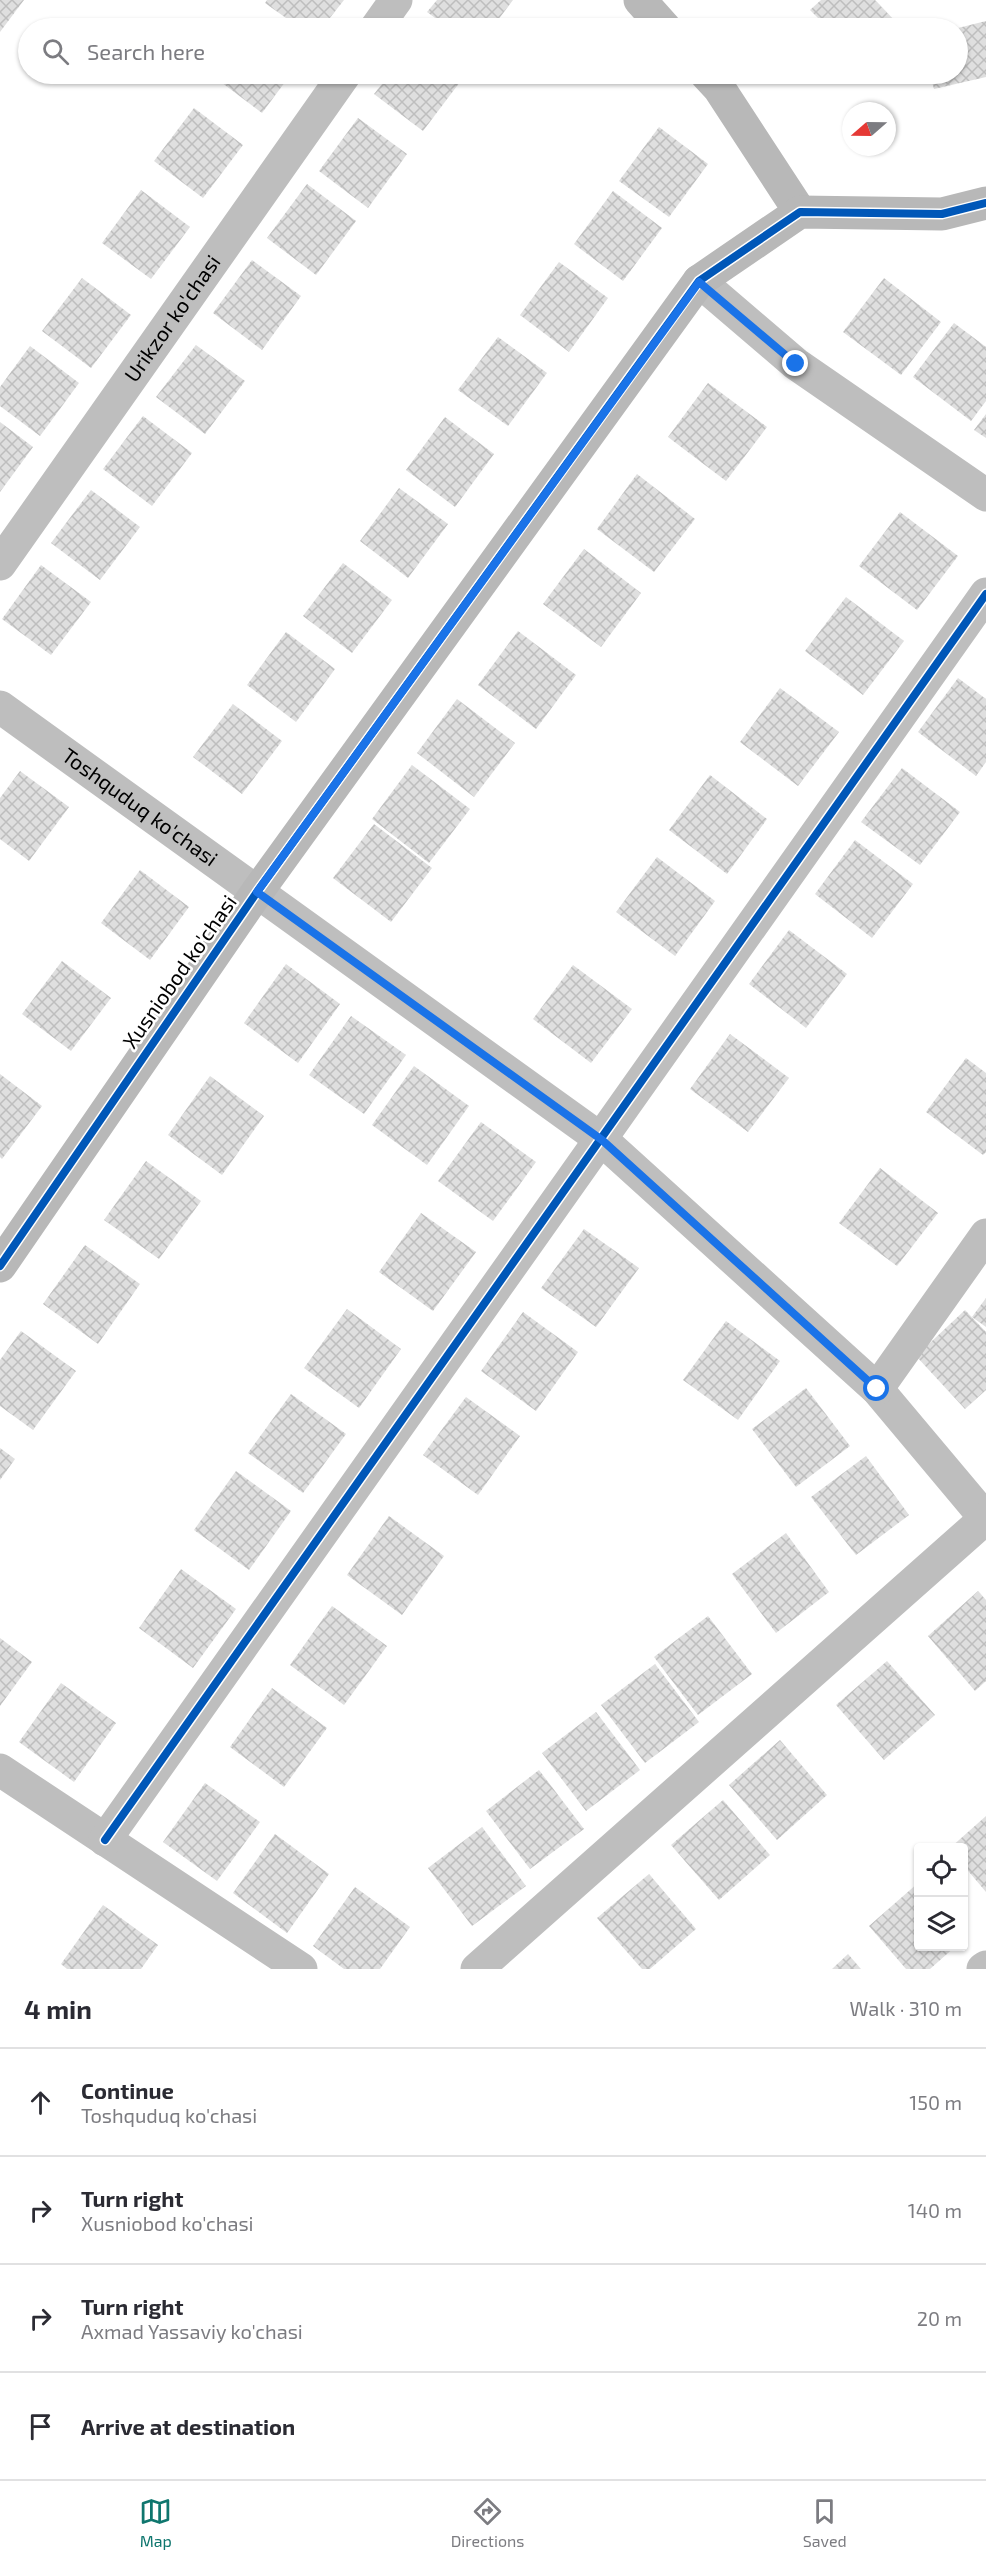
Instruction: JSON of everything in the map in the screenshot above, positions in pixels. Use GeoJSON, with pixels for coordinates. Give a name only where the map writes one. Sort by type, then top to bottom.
{"type":"FeatureCollection","features":[{"type":"Feature","properties":{"kind":"street"},"geometry":{"type":"LineString","coordinates":[[383,18],[396,0]]}},
{"type":"Feature","properties":{"kind":"street"},"geometry":{"type":"LineString","coordinates":[[640,0],[656,18]]}},
{"type":"Feature","properties":{"kind":"street","name":"Urikzor ko'chasi"},"geometry":{"type":"LineString","coordinates":[[0,564],[338,84]]}},
{"type":"Feature","properties":{"kind":"street"},"geometry":{"type":"LineString","coordinates":[[715,84],[800,212],[942,214],[986,203]]}},
{"type":"Feature","properties":{"kind":"street","name":"Xusniobod ko'chasi"},"geometry":{"type":"LineString","coordinates":[[0,1266],[257,892],[699,282],[800,212]]}},
{"type":"Feature","properties":{"kind":"street"},"geometry":{"type":"LineString","coordinates":[[699,282],[796,364],[986,495]]}},
{"type":"Feature","properties":{"kind":"street"},"geometry":{"type":"LineString","coordinates":[[105,1840],[986,594]]}},
{"type":"Feature","properties":{"kind":"street","name":"Toshquduq ko'chasi"},"geometry":{"type":"LineString","coordinates":[[0,707],[602,1140],[877,1389],[986,1519]]}},
{"type":"Feature","properties":{"kind":"street"},"geometry":{"type":"LineString","coordinates":[[877,1389],[986,1235]]}},
{"type":"Feature","properties":{"kind":"street"},"geometry":{"type":"LineString","coordinates":[[477,1969],[986,1519]]}},
{"type":"Feature","properties":{"kind":"street"},"geometry":{"type":"LineString","coordinates":[[0,1770],[301,1969]]}},
{"type":"Feature","properties":{"kind":"building"},"geometry":{"type":"Polygon","coordinates":[[[0,0],[24,0],[0,32],[0,0]]]}},
{"type":"Feature","properties":{"kind":"building"},"geometry":{"type":"Polygon","coordinates":[[[267,0],[344,0],[330,18],[286,18],[265,3],[267,0]]]}},
{"type":"Feature","properties":{"kind":"building"},"geometry":{"type":"Polygon","coordinates":[[[437,0],[513,0],[500,18],[435,18],[427,12],[437,0]]]}},
{"type":"Feature","properties":{"kind":"building"},"geometry":{"type":"Polygon","coordinates":[[[821,0],[875,0],[892,18],[818,18],[810,10],[821,0]]]}},
{"type":"Feature","properties":{"kind":"building"},"geometry":{"type":"Polygon","coordinates":[[[986,21],[986,77],[968,81],[968,26],[986,21]]]}},
{"type":"Feature","properties":{"kind":"building"},"geometry":{"type":"Polygon","coordinates":[[[224,84],[284,84],[262,113],[224,84]]]}},
{"type":"Feature","properties":{"kind":"building"},"geometry":{"type":"Polygon","coordinates":[[[382,84],[458,84],[423,131],[374,94],[382,84]]]}},
{"type":"Feature","properties":{"kind":"building"},"geometry":{"type":"Polygon","coordinates":[[[933,84],[956,84],[934,89],[933,84]]]}},
{"type":"Feature","properties":{"kind":"building"},"geometry":{"type":"Polygon","coordinates":[[[194,108],[243,145],[203,198],[154,161],[194,108]]]}},
{"type":"Feature","properties":{"kind":"building"},"geometry":{"type":"Polygon","coordinates":[[[358,118],[407,154],[368,208],[319,171],[358,118]]]}},
{"type":"Feature","properties":{"kind":"building"},"geometry":{"type":"Polygon","coordinates":[[[659,127],[708,164],[669,217],[619,181],[659,127]]]}},
{"type":"Feature","properties":{"kind":"building"},"geometry":{"type":"Polygon","coordinates":[[[307,184],[356,221],[316,275],[267,238],[307,184]]]}},
{"type":"Feature","properties":{"kind":"building"},"geometry":{"type":"Polygon","coordinates":[[[141,190],[190,227],[151,279],[102,243],[141,190]]]}},
{"type":"Feature","properties":{"kind":"building"},"geometry":{"type":"Polygon","coordinates":[[[613,191],[662,228],[623,281],[574,244],[613,191]]]}},
{"type":"Feature","properties":{"kind":"building"},"geometry":{"type":"Polygon","coordinates":[[[252,260],[301,296],[262,350],[213,313],[252,260]]]}},
{"type":"Feature","properties":{"kind":"building"},"geometry":{"type":"Polygon","coordinates":[[[559,262],[608,298],[569,352],[520,315],[559,262]]]}},
{"type":"Feature","properties":{"kind":"building"},"geometry":{"type":"Polygon","coordinates":[[[82,278],[131,315],[91,368],[42,331],[82,278]]]}},
{"type":"Feature","properties":{"kind":"building"},"geometry":{"type":"Polygon","coordinates":[[[884,278],[941,322],[901,375],[843,332],[884,278]]]}},
{"type":"Feature","properties":{"kind":"building"},"geometry":{"type":"Polygon","coordinates":[[[954,323],[986,347],[986,401],[971,421],[913,377],[954,323]]]}},
{"type":"Feature","properties":{"kind":"building"},"geometry":{"type":"Polygon","coordinates":[[[498,337],[547,373],[508,426],[458,390],[498,337]]]}},
{"type":"Feature","properties":{"kind":"building"},"geometry":{"type":"Polygon","coordinates":[[[196,345],[245,381],[205,434],[156,397],[196,345]]]}},
{"type":"Feature","properties":{"kind":"building"},"geometry":{"type":"Polygon","coordinates":[[[30,346],[79,383],[40,436],[0,406],[0,387],[30,346]]]}},
{"type":"Feature","properties":{"kind":"building"},"geometry":{"type":"Polygon","coordinates":[[[708,383],[767,427],[726,481],[668,437],[708,383]]]}},
{"type":"Feature","properties":{"kind":"building"},"geometry":{"type":"Polygon","coordinates":[[[986,414],[986,438],[974,430],[986,414]]]}},
{"type":"Feature","properties":{"kind":"building"},"geometry":{"type":"Polygon","coordinates":[[[143,416],[192,453],[152,506],[103,469],[143,416]]]}},
{"type":"Feature","properties":{"kind":"building"},"geometry":{"type":"Polygon","coordinates":[[[445,417],[494,454],[455,507],[406,470],[445,417]]]}},
{"type":"Feature","properties":{"kind":"building"},"geometry":{"type":"Polygon","coordinates":[[[0,422],[33,447],[0,492],[0,422]]]}},
{"type":"Feature","properties":{"kind":"building"},"geometry":{"type":"Polygon","coordinates":[[[637,474],[695,519],[654,572],[597,529],[637,474]]]}},
{"type":"Feature","properties":{"kind":"building"},"geometry":{"type":"Polygon","coordinates":[[[399,488],[448,524],[408,578],[360,541],[399,488]]]}},
{"type":"Feature","properties":{"kind":"building"},"geometry":{"type":"Polygon","coordinates":[[[91,490],[140,527],[100,580],[51,543],[91,490]]]}},
{"type":"Feature","properties":{"kind":"building"},"geometry":{"type":"Polygon","coordinates":[[[900,512],[958,556],[917,610],[859,566],[900,512]]]}},
{"type":"Feature","properties":{"kind":"building"},"geometry":{"type":"Polygon","coordinates":[[[584,549],[641,593],[601,647],[543,604],[584,549]]]}},
{"type":"Feature","properties":{"kind":"building"},"geometry":{"type":"Polygon","coordinates":[[[343,563],[392,600],[352,653],[303,616],[343,563]]]}},
{"type":"Feature","properties":{"kind":"building"},"geometry":{"type":"Polygon","coordinates":[[[41,565],[91,602],[51,655],[2,619],[41,565]]]}},
{"type":"Feature","properties":{"kind":"building"},"geometry":{"type":"Polygon","coordinates":[[[846,597],[904,641],[863,695],[805,651],[846,597]]]}},
{"type":"Feature","properties":{"kind":"building"},"geometry":{"type":"Polygon","coordinates":[[[518,631],[576,675],[536,729],[478,685],[518,631]]]}},
{"type":"Feature","properties":{"kind":"building"},"geometry":{"type":"Polygon","coordinates":[[[286,632],[335,669],[296,722],[247,685],[286,632]]]}},
{"type":"Feature","properties":{"kind":"building"},"geometry":{"type":"Polygon","coordinates":[[[958,678],[986,699],[986,762],[976,776],[918,732],[958,678]]]}},
{"type":"Feature","properties":{"kind":"building"},"geometry":{"type":"Polygon","coordinates":[[[780,688],[839,732],[798,786],[740,742],[780,688]]]}},
{"type":"Feature","properties":{"kind":"building"},"geometry":{"type":"Polygon","coordinates":[[[457,699],[515,743],[474,797],[417,753],[457,699]]]}},
{"type":"Feature","properties":{"kind":"building"},"geometry":{"type":"Polygon","coordinates":[[[233,704],[282,741],[242,794],[193,757],[233,704]]]}},
{"type":"Feature","properties":{"kind":"building"},"geometry":{"type":"Polygon","coordinates":[[[412,765],[470,809],[429,863],[372,819],[412,765]]]}},
{"type":"Feature","properties":{"kind":"building"},"geometry":{"type":"Polygon","coordinates":[[[902,768],[960,812],[920,865],[861,822],[902,768]]]}},
{"type":"Feature","properties":{"kind":"building"},"geometry":{"type":"Polygon","coordinates":[[[20,771],[69,807],[29,861],[0,839],[0,798],[20,771]]]}},
{"type":"Feature","properties":{"kind":"building"},"geometry":{"type":"Polygon","coordinates":[[[710,775],[767,819],[727,874],[669,830],[710,775]]]}},
{"type":"Feature","properties":{"kind":"building"},"geometry":{"type":"Polygon","coordinates":[[[374,824],[432,868],[391,922],[333,878],[374,824]]]}},
{"type":"Feature","properties":{"kind":"building"},"geometry":{"type":"Polygon","coordinates":[[[855,840],[913,884],[872,938],[815,894],[855,840]]]}},
{"type":"Feature","properties":{"kind":"building"},"geometry":{"type":"Polygon","coordinates":[[[657,857],[715,901],[675,956],[616,912],[657,857]]]}},
{"type":"Feature","properties":{"kind":"building"},"geometry":{"type":"Polygon","coordinates":[[[140,870],[189,907],[150,960],[101,923],[140,870]]]}},
{"type":"Feature","properties":{"kind":"building"},"geometry":{"type":"Polygon","coordinates":[[[789,930],[847,974],[806,1028],[749,984],[789,930]]]}},
{"type":"Feature","properties":{"kind":"building"},"geometry":{"type":"Polygon","coordinates":[[[62,961],[111,998],[71,1051],[22,1014],[62,961]]]}},
{"type":"Feature","properties":{"kind":"building"},"geometry":{"type":"Polygon","coordinates":[[[286,964],[340,1004],[298,1063],[244,1023],[286,964]]]}},
{"type":"Feature","properties":{"kind":"building"},"geometry":{"type":"Polygon","coordinates":[[[573,965],[632,1009],[591,1063],[533,1019],[573,965]]]}},
{"type":"Feature","properties":{"kind":"building"},"geometry":{"type":"Polygon","coordinates":[[[351,1016],[406,1055],[364,1114],[309,1075],[351,1016]]]}},
{"type":"Feature","properties":{"kind":"building"},"geometry":{"type":"Polygon","coordinates":[[[730,1034],[789,1078],[748,1132],[690,1089],[730,1034]]]}},
{"type":"Feature","properties":{"kind":"building"},"geometry":{"type":"Polygon","coordinates":[[[966,1058],[986,1073],[986,1152],[983,1155],[926,1112],[966,1058]]]}},
{"type":"Feature","properties":{"kind":"building"},"geometry":{"type":"Polygon","coordinates":[[[414,1066],[469,1106],[427,1165],[372,1125],[414,1066]]]}},
{"type":"Feature","properties":{"kind":"building"},"geometry":{"type":"Polygon","coordinates":[[[0,1074],[42,1106],[2,1159],[0,1157],[0,1074]]]}},
{"type":"Feature","properties":{"kind":"building"},"geometry":{"type":"Polygon","coordinates":[[[210,1076],[264,1116],[222,1175],[168,1135],[210,1076]]]}},
{"type":"Feature","properties":{"kind":"building"},"geometry":{"type":"Polygon","coordinates":[[[481,1122],[536,1162],[493,1221],[438,1181],[481,1122]]]}},
{"type":"Feature","properties":{"kind":"building"},"geometry":{"type":"Polygon","coordinates":[[[146,1161],[201,1201],[159,1259],[104,1220],[146,1161]]]}},
{"type":"Feature","properties":{"kind":"building"},"geometry":{"type":"Polygon","coordinates":[[[880,1168],[938,1213],[897,1266],[839,1223],[880,1168]]]}},
{"type":"Feature","properties":{"kind":"building"},"geometry":{"type":"Polygon","coordinates":[[[421,1213],[476,1252],[433,1311],[379,1272],[421,1213]]]}},
{"type":"Feature","properties":{"kind":"building"},"geometry":{"type":"Polygon","coordinates":[[[584,1229],[639,1268],[596,1327],[541,1288],[584,1229]]]}},
{"type":"Feature","properties":{"kind":"building"},"geometry":{"type":"Polygon","coordinates":[[[85,1245],[140,1284],[98,1344],[43,1304],[85,1245]]]}},
{"type":"Feature","properties":{"kind":"building"},"geometry":{"type":"Polygon","coordinates":[[[986,1298],[986,1327],[972,1317],[986,1298]]]}},
{"type":"Feature","properties":{"kind":"building"},"geometry":{"type":"Polygon","coordinates":[[[347,1309],[401,1349],[359,1408],[304,1368],[347,1309]]]}},
{"type":"Feature","properties":{"kind":"building"},"geometry":{"type":"Polygon","coordinates":[[[965,1310],[986,1332],[986,1390],[965,1409],[916,1356],[965,1310]]]}},
{"type":"Feature","properties":{"kind":"building"},"geometry":{"type":"Polygon","coordinates":[[[523,1312],[578,1352],[536,1411],[481,1371],[523,1312]]]}},
{"type":"Feature","properties":{"kind":"building"},"geometry":{"type":"Polygon","coordinates":[[[726,1321],[780,1361],[738,1420],[683,1380],[726,1321]]]}},
{"type":"Feature","properties":{"kind":"building"},"geometry":{"type":"Polygon","coordinates":[[[21,1331],[76,1371],[33,1430],[0,1406],[0,1360],[21,1331]]]}},
{"type":"Feature","properties":{"kind":"building"},"geometry":{"type":"Polygon","coordinates":[[[806,1388],[850,1446],[796,1487],[752,1429],[806,1388]]]}},
{"type":"Feature","properties":{"kind":"building"},"geometry":{"type":"Polygon","coordinates":[[[291,1394],[346,1434],[303,1493],[248,1453],[291,1394]]]}},
{"type":"Feature","properties":{"kind":"building"},"geometry":{"type":"Polygon","coordinates":[[[466,1397],[520,1436],[478,1495],[423,1455],[466,1397]]]}},
{"type":"Feature","properties":{"kind":"building"},"geometry":{"type":"Polygon","coordinates":[[[0,1448],[15,1459],[0,1480],[0,1448]]]}},
{"type":"Feature","properties":{"kind":"building"},"geometry":{"type":"Polygon","coordinates":[[[866,1456],[909,1515],[856,1555],[811,1497],[866,1456]]]}},
{"type":"Feature","properties":{"kind":"building"},"geometry":{"type":"Polygon","coordinates":[[[236,1471],[291,1511],[249,1570],[194,1530],[236,1471]]]}},
{"type":"Feature","properties":{"kind":"building"},"geometry":{"type":"Polygon","coordinates":[[[389,1516],[444,1556],[402,1615],[347,1575],[389,1516]]]}},
{"type":"Feature","properties":{"kind":"building"},"geometry":{"type":"Polygon","coordinates":[[[786,1533],[829,1592],[776,1633],[732,1574],[786,1533]]]}},
{"type":"Feature","properties":{"kind":"building"},"geometry":{"type":"Polygon","coordinates":[[[181,1569],[236,1609],[193,1668],[139,1628],[181,1569]]]}},
{"type":"Feature","properties":{"kind":"building"},"geometry":{"type":"Polygon","coordinates":[[[978,1591],[986,1600],[986,1681],[975,1691],[928,1636],[978,1591]]]}},
{"type":"Feature","properties":{"kind":"building"},"geometry":{"type":"Polygon","coordinates":[[[332,1606],[387,1646],[344,1705],[290,1665],[332,1606]]]}},
{"type":"Feature","properties":{"kind":"building"},"geometry":{"type":"Polygon","coordinates":[[[708,1616],[752,1674],[698,1715],[654,1657],[708,1616]]]}},
{"type":"Feature","properties":{"kind":"building"},"geometry":{"type":"Polygon","coordinates":[[[0,1638],[32,1662],[0,1706],[0,1638]]]}},
{"type":"Feature","properties":{"kind":"building"},"geometry":{"type":"Polygon","coordinates":[[[887,1661],[935,1715],[884,1760],[836,1705],[887,1661]]]}},
{"type":"Feature","properties":{"kind":"building"},"geometry":{"type":"Polygon","coordinates":[[[655,1664],[699,1722],[645,1763],[601,1705],[655,1664]]]}},
{"type":"Feature","properties":{"kind":"building"},"geometry":{"type":"Polygon","coordinates":[[[61,1683],[116,1723],[74,1782],[19,1742],[61,1683]]]}},
{"type":"Feature","properties":{"kind":"building"},"geometry":{"type":"Polygon","coordinates":[[[272,1688],[327,1728],[284,1787],[230,1747],[272,1688]]]}},
{"type":"Feature","properties":{"kind":"building"},"geometry":{"type":"Polygon","coordinates":[[[596,1712],[640,1770],[586,1811],[542,1753],[596,1712]]]}},
{"type":"Feature","properties":{"kind":"building"},"geometry":{"type":"Polygon","coordinates":[[[780,1740],[827,1795],[777,1840],[729,1785],[780,1740]]]}},
{"type":"Feature","properties":{"kind":"building"},"geometry":{"type":"Polygon","coordinates":[[[539,1770],[584,1829],[530,1869],[486,1811],[539,1770]]]}},
{"type":"Feature","properties":{"kind":"building"},"geometry":{"type":"Polygon","coordinates":[[[205,1783],[260,1822],[217,1881],[163,1842],[205,1783]]]}},
{"type":"Feature","properties":{"kind":"building"},"geometry":{"type":"Polygon","coordinates":[[[723,1800],[770,1855],[719,1900],[671,1845],[723,1800]]]}},
{"type":"Feature","properties":{"kind":"building"},"geometry":{"type":"Polygon","coordinates":[[[986,1816],[986,1892],[968,1871],[968,1843],[956,1843],[986,1816]]]}},
{"type":"Feature","properties":{"kind":"building"},"geometry":{"type":"Polygon","coordinates":[[[482,1827],[526,1886],[472,1926],[428,1868],[482,1827]]]}},
{"type":"Feature","properties":{"kind":"building"},"geometry":{"type":"Polygon","coordinates":[[[275,1834],[329,1874],[287,1933],[233,1893],[275,1834]]]}},
{"type":"Feature","properties":{"kind":"building"},"geometry":{"type":"Polygon","coordinates":[[[649,1874],[696,1929],[650,1969],[642,1969],[597,1918],[649,1874]]]}},
{"type":"Feature","properties":{"kind":"building"},"geometry":{"type":"Polygon","coordinates":[[[355,1887],[410,1927],[380,1969],[344,1969],[313,1946],[355,1887]]]}},
{"type":"Feature","properties":{"kind":"building"},"geometry":{"type":"Polygon","coordinates":[[[914,1887],[914,1951],[950,1951],[930,1969],[906,1969],[869,1926],[914,1887]]]}},
{"type":"Feature","properties":{"kind":"building"},"geometry":{"type":"Polygon","coordinates":[[[103,1905],[158,1945],[141,1969],[67,1969],[61,1964],[103,1905]]]}},
{"type":"Feature","properties":{"kind":"building"},"geometry":{"type":"Polygon","coordinates":[[[848,1954],[861,1969],[832,1969],[848,1954]]]}},
{"type":"Feature","properties":{"kind":"cycle path"},"geometry":{"type":"LineString","coordinates":[[0,1266],[257,892],[699,281],[800,212],[942,214],[986,203]]}},
{"type":"Feature","properties":{"kind":"cycle path"},"geometry":{"type":"LineString","coordinates":[[105,1840],[986,594]]}},
{"type":"Feature","properties":{"kind":"route"},"geometry":{"type":"LineString","coordinates":[[796,364],[699,282],[257,892],[602,1140],[877,1389]]}}]}
